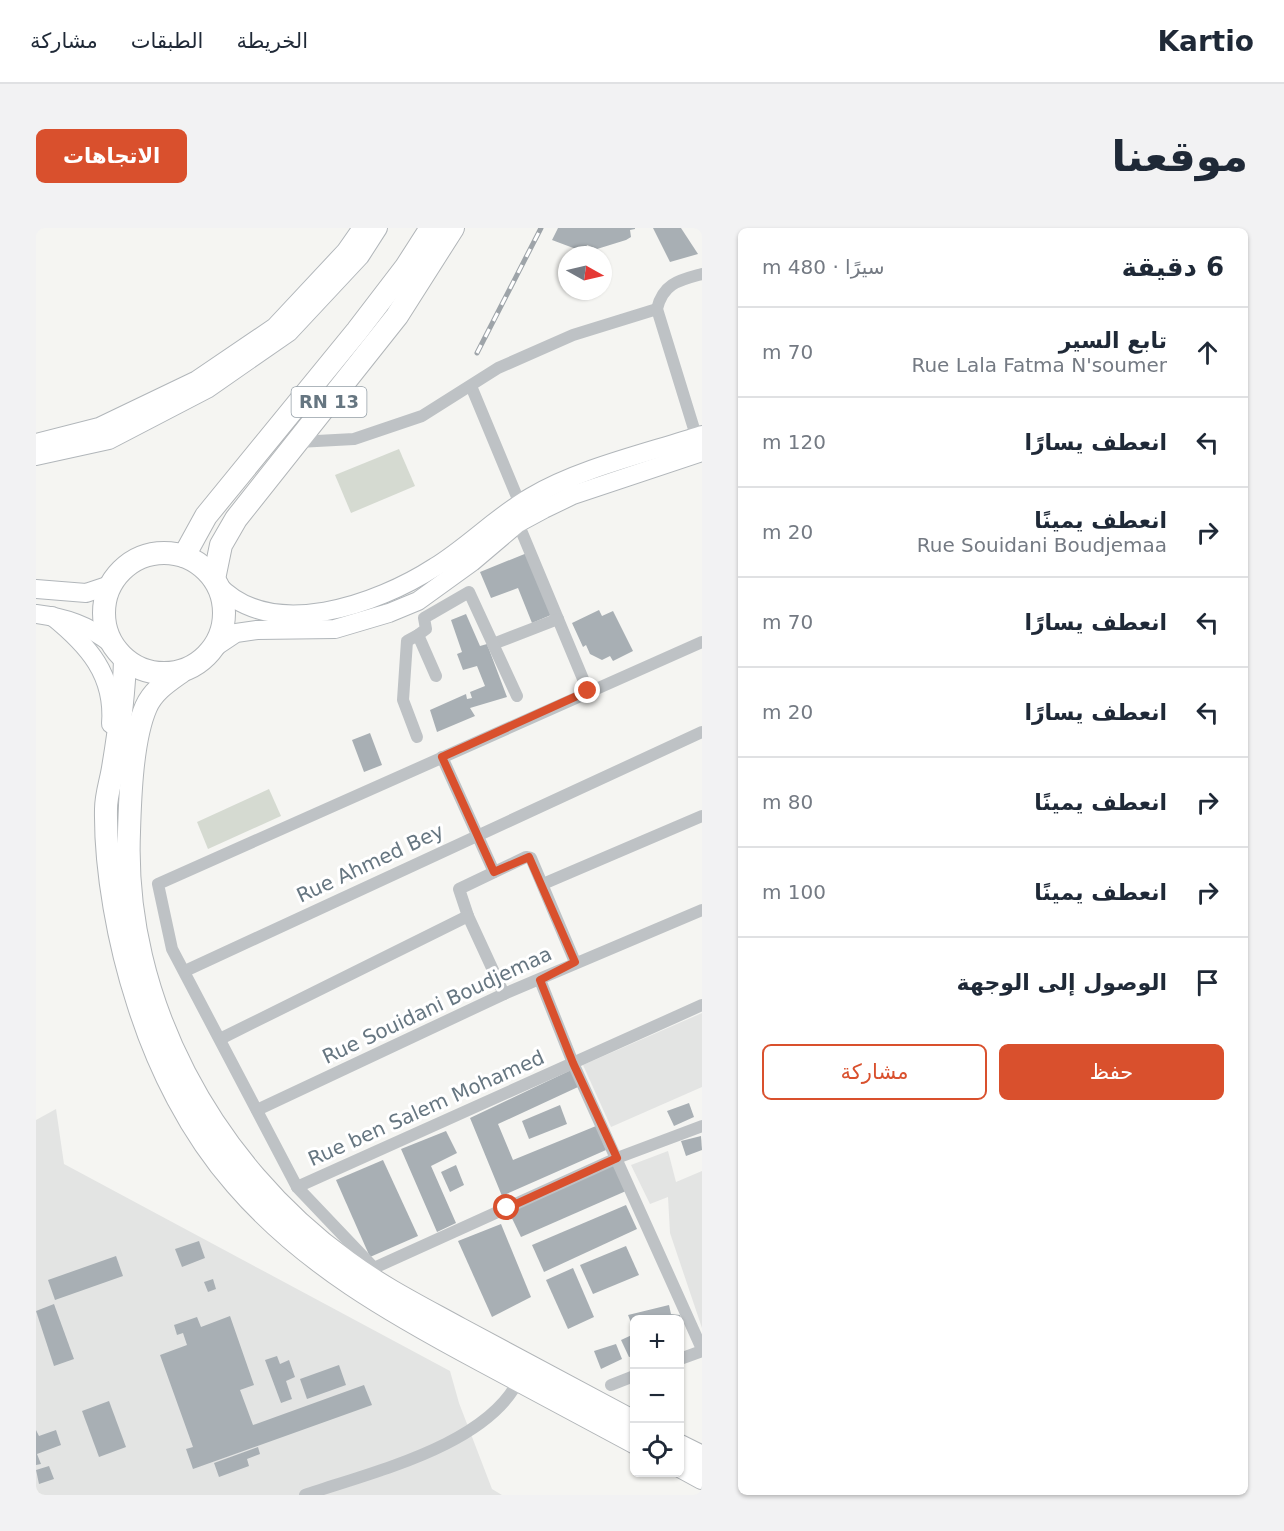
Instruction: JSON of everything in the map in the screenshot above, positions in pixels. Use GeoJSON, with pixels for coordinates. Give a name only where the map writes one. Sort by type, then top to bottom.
{"type":"FeatureCollection","features":[{"type":"Feature","properties":{"kind":"highway","name":"RN 13"},"geometry":{"type":"LineString","coordinates":[[184,556],[206,516],[364,322],[406,267],[431,228]]}},
{"type":"Feature","properties":{"kind":"highway","name":"RN 13"},"geometry":{"type":"LineString","coordinates":[[215,581],[221,545],[236,519],[397,316],[453,228]]}},
{"type":"Feature","properties":{"kind":"highway"},"geometry":{"type":"LineString","coordinates":[[630,1420],[522,1372],[405,1319],[308,1254],[235,1184],[205,1144],[153,1048],[130,979],[118,928],[106,807],[123,696],[118,652],[104,625],[104,605],[110,585],[134,560],[150,554],[167,553],[184,556],[196,562],[215,581],[223,599],[225,615],[222,632],[215,647],[194,666],[158,688],[146,707],[130,793],[128,843],[135,927],[162,1025],[179,1064],[226,1142],[283,1207],[320,1240],[375,1280],[522,1372],[630,1440]]}},
{"type":"Feature","properties":{"kind":"highway"},"geometry":{"type":"LineString","coordinates":[[118,652],[141,670],[161,674],[181,672]]}},
{"type":"Feature","properties":{"kind":"highway"},"geometry":{"type":"LineString","coordinates":[[684,1448],[702,1458]]}},
{"type":"Feature","properties":{"kind":"highway"},"geometry":{"type":"LineString","coordinates":[[684,1468],[702,1478]]}},
{"type":"Feature","properties":{"kind":"main road"},"geometry":{"type":"LineString","coordinates":[[36,443],[99,427],[197,380],[275,327],[346,251],[362,228]]}},
{"type":"Feature","properties":{"kind":"main road"},"geometry":{"type":"LineString","coordinates":[[36,456],[109,440],[207,389],[289,332],[360,256],[378,228]]}},
{"type":"Feature","properties":{"kind":"main road"},"geometry":{"type":"LineString","coordinates":[[215,647],[237,633],[257,630],[308,632],[359,623],[418,602],[520,504],[562,482],[701,447]]}},
{"type":"Feature","properties":{"kind":"main road"},"geometry":{"type":"LineString","coordinates":[[215,581],[228,596],[249,607],[275,613],[324,611],[348,607],[402,587],[465,556],[518,523],[573,495],[701,447]]}},
{"type":"Feature","properties":{"kind":"main road"},"geometry":{"type":"LineString","coordinates":[[36,589],[86,593],[110,585]]}},
{"type":"Feature","properties":{"kind":"main road"},"geometry":{"type":"LineString","coordinates":[[44,615],[66,618],[93,629],[118,652]]}},
{"type":"Feature","properties":{"kind":"main road"},"geometry":{"type":"LineString","coordinates":[[44,615],[84,643],[100,665],[108,684],[112,704],[106,807]]}},
{"type":"Feature","properties":{"kind":"street"},"geometry":{"type":"LineString","coordinates":[[298,442],[354,440],[422,416],[498,368],[573,335],[658,303],[669,285],[702,274]]}},
{"type":"Feature","properties":{"kind":"street"},"geometry":{"type":"LineString","coordinates":[[658,303],[701,447]]}},
{"type":"Feature","properties":{"kind":"street"},"geometry":{"type":"LineString","coordinates":[[471,386],[520,504]]}},
{"type":"Feature","properties":{"kind":"street"},"geometry":{"type":"LineString","coordinates":[[518,523],[588,691]]}},
{"type":"Feature","properties":{"kind":"street"},"geometry":{"type":"LineString","coordinates":[[417,736],[403,700],[407,641],[426,629],[424,618],[469,592],[517,696]]}},
{"type":"Feature","properties":{"kind":"street"},"geometry":{"type":"LineString","coordinates":[[494,644],[558,619]]}},
{"type":"Feature","properties":{"kind":"street"},"geometry":{"type":"LineString","coordinates":[[418,635],[436,676]]}},
{"type":"Feature","properties":{"kind":"street"},"geometry":{"type":"LineString","coordinates":[[702,642],[158,884],[172,949],[297,1187],[374,1268],[617,1158],[702,1126]]}},
{"type":"Feature","properties":{"kind":"street","name":"Rue Ahmed Bey"},"geometry":{"type":"LineString","coordinates":[[185,971],[702,732]]}},
{"type":"Feature","properties":{"kind":"street"},"geometry":{"type":"LineString","coordinates":[[442,757],[494,872]]}},
{"type":"Feature","properties":{"kind":"street"},"geometry":{"type":"LineString","coordinates":[[543,884],[702,816]]}},
{"type":"Feature","properties":{"kind":"street"},"geometry":{"type":"LineString","coordinates":[[504,994],[468,916],[459,889],[494,872],[529,857],[543,884],[575,962]]}},
{"type":"Feature","properties":{"kind":"street","name":"Rue Souidani Boudjemaa"},"geometry":{"type":"LineString","coordinates":[[257,1110],[575,962],[702,910]]}},
{"type":"Feature","properties":{"kind":"street"},"geometry":{"type":"LineString","coordinates":[[220,1039],[468,916]]}},
{"type":"Feature","properties":{"kind":"street"},"geometry":{"type":"LineString","coordinates":[[540,980],[573,1063],[702,1350],[684,1357]]}},
{"type":"Feature","properties":{"kind":"street","name":"Rue ben Salem Mohamed"},"geometry":{"type":"LineString","coordinates":[[297,1187],[702,1005]]}},
{"type":"Feature","properties":{"kind":"street"},"geometry":{"type":"LineString","coordinates":[[305,1495],[438,1448],[478,1427],[498,1409],[522,1372]]}},
{"type":"Feature","properties":{"kind":"street"},"geometry":{"type":"LineString","coordinates":[[611,1385],[630,1378]]}},
{"type":"Feature","properties":{"kind":"shaded area"},"geometry":{"type":"Polygon","coordinates":[[[399,449],[415,486],[351,513],[335,475],[399,449]]]}},
{"type":"Feature","properties":{"kind":"shaded area"},"geometry":{"type":"Polygon","coordinates":[[[269,789],[281,816],[208,849],[197,822],[269,789]]]}},
{"type":"Feature","properties":{"kind":"shaded area"},"geometry":{"type":"Polygon","coordinates":[[[702,1013],[702,1087],[611,1127],[583,1065],[702,1013]]]}},
{"type":"Feature","properties":{"kind":"shaded area"},"geometry":{"type":"Polygon","coordinates":[[[56,1109],[64,1164],[450,1371],[459,1403],[492,1489],[502,1495],[36,1495],[36,1120],[56,1109]]]}},
{"type":"Feature","properties":{"kind":"shaded area"},"geometry":{"type":"Polygon","coordinates":[[[668,1151],[676,1182],[702,1171],[702,1328],[670,1233],[668,1197],[650,1204],[631,1165],[668,1151]]]}},
{"type":"Feature","properties":{"kind":"building"},"geometry":{"type":"Polygon","coordinates":[[[558,228],[635,228],[630,230],[631,237],[607,246],[568,246],[552,240],[558,228]]]}},
{"type":"Feature","properties":{"kind":"building"},"geometry":{"type":"Polygon","coordinates":[[[653,228],[681,228],[698,254],[670,262],[653,228]]]}},
{"type":"Feature","properties":{"kind":"building"},"geometry":{"type":"Polygon","coordinates":[[[527,553],[551,615],[532,623],[518,588],[491,598],[480,572],[527,553]]]}},
{"type":"Feature","properties":{"kind":"building"},"geometry":{"type":"Polygon","coordinates":[[[599,610],[602,616],[613,611],[633,651],[613,661],[610,656],[602,660],[590,654],[586,645],[583,647],[572,623],[599,610]]]}},
{"type":"Feature","properties":{"kind":"building"},"geometry":{"type":"Polygon","coordinates":[[[466,614],[480,646],[487,644],[507,697],[470,708],[475,716],[437,732],[430,710],[466,694],[467,699],[472,698],[470,692],[485,686],[477,666],[463,670],[457,654],[462,652],[451,620],[466,614]]]}},
{"type":"Feature","properties":{"kind":"building"},"geometry":{"type":"Polygon","coordinates":[[[370,733],[382,765],[364,772],[352,740],[370,733]]]}},
{"type":"Feature","properties":{"kind":"building"},"geometry":{"type":"Polygon","coordinates":[[[571,1070],[578,1087],[498,1124],[513,1160],[596,1126],[606,1150],[502,1196],[470,1118],[571,1070]]]}},
{"type":"Feature","properties":{"kind":"building"},"geometry":{"type":"Polygon","coordinates":[[[689,1103],[694,1117],[674,1126],[667,1111],[689,1103]]]}},
{"type":"Feature","properties":{"kind":"building"},"geometry":{"type":"Polygon","coordinates":[[[560,1105],[567,1124],[529,1139],[522,1121],[560,1105]]]}},
{"type":"Feature","properties":{"kind":"building"},"geometry":{"type":"Polygon","coordinates":[[[446,1131],[457,1153],[431,1166],[456,1223],[437,1232],[401,1149],[446,1131]]]}},
{"type":"Feature","properties":{"kind":"building"},"geometry":{"type":"Polygon","coordinates":[[[701,1136],[702,1150],[686,1156],[681,1141],[701,1136]]]}},
{"type":"Feature","properties":{"kind":"building"},"geometry":{"type":"Polygon","coordinates":[[[383,1160],[418,1236],[370,1257],[336,1180],[383,1160]]]}},
{"type":"Feature","properties":{"kind":"building"},"geometry":{"type":"Polygon","coordinates":[[[614,1163],[626,1191],[521,1237],[507,1208],[614,1163]]]}},
{"type":"Feature","properties":{"kind":"building"},"geometry":{"type":"Polygon","coordinates":[[[456,1165],[464,1185],[450,1192],[441,1172],[456,1165]]]}},
{"type":"Feature","properties":{"kind":"building"},"geometry":{"type":"Polygon","coordinates":[[[626,1205],[637,1229],[544,1272],[532,1245],[626,1205]]]}},
{"type":"Feature","properties":{"kind":"building"},"geometry":{"type":"Polygon","coordinates":[[[501,1224],[531,1297],[492,1317],[458,1241],[501,1224]]]}},
{"type":"Feature","properties":{"kind":"building"},"geometry":{"type":"Polygon","coordinates":[[[199,1241],[205,1258],[182,1267],[175,1249],[199,1241]]]}},
{"type":"Feature","properties":{"kind":"building"},"geometry":{"type":"Polygon","coordinates":[[[626,1246],[639,1275],[593,1294],[580,1265],[626,1246]]]}},
{"type":"Feature","properties":{"kind":"building"},"geometry":{"type":"Polygon","coordinates":[[[116,1256],[123,1276],[55,1300],[48,1280],[116,1256]]]}},
{"type":"Feature","properties":{"kind":"building"},"geometry":{"type":"Polygon","coordinates":[[[573,1268],[594,1317],[568,1329],[546,1280],[573,1268]]]}},
{"type":"Feature","properties":{"kind":"building"},"geometry":{"type":"Polygon","coordinates":[[[213,1279],[216,1289],[208,1292],[204,1282],[213,1279]]]}},
{"type":"Feature","properties":{"kind":"building"},"geometry":{"type":"Polygon","coordinates":[[[54,1304],[74,1359],[54,1366],[36,1311],[54,1304]]]}},
{"type":"Feature","properties":{"kind":"building"},"geometry":{"type":"Polygon","coordinates":[[[669,1305],[671,1314],[680,1315],[630,1315],[630,1320],[628,1315],[669,1305]]]}},
{"type":"Feature","properties":{"kind":"building"},"geometry":{"type":"Polygon","coordinates":[[[230,1316],[254,1385],[240,1390],[253,1425],[364,1385],[372,1405],[193,1469],[186,1449],[193,1447],[160,1355],[187,1345],[183,1333],[177,1335],[174,1325],[197,1317],[201,1327],[230,1316]]]}},
{"type":"Feature","properties":{"kind":"building"},"geometry":{"type":"Polygon","coordinates":[[[630,1336],[630,1357],[629,1357],[621,1340],[630,1336]]]}},
{"type":"Feature","properties":{"kind":"building"},"geometry":{"type":"Polygon","coordinates":[[[616,1344],[622,1359],[601,1369],[594,1351],[616,1344]]]}},
{"type":"Feature","properties":{"kind":"building"},"geometry":{"type":"Polygon","coordinates":[[[277,1356],[280,1364],[289,1360],[295,1377],[286,1381],[292,1399],[281,1403],[265,1360],[277,1356]]]}},
{"type":"Feature","properties":{"kind":"building"},"geometry":{"type":"Polygon","coordinates":[[[339,1365],[346,1385],[307,1399],[300,1379],[339,1365]]]}},
{"type":"Feature","properties":{"kind":"building"},"geometry":{"type":"Polygon","coordinates":[[[109,1401],[126,1447],[99,1457],[82,1411],[109,1401]]]}},
{"type":"Feature","properties":{"kind":"building"},"geometry":{"type":"Polygon","coordinates":[[[36,1430],[39,1436],[56,1430],[61,1445],[37,1454],[41,1464],[36,1465],[36,1430]]]}},
{"type":"Feature","properties":{"kind":"building"},"geometry":{"type":"Polygon","coordinates":[[[258,1447],[260,1454],[247,1459],[249,1466],[219,1477],[214,1463],[258,1447]]]}},
{"type":"Feature","properties":{"kind":"building"},"geometry":{"type":"Polygon","coordinates":[[[49,1466],[54,1479],[39,1484],[36,1470],[49,1466]]]}},
{"type":"Feature","properties":{"kind":"railway"},"geometry":{"type":"LineString","coordinates":[[477,353],[541,228]]}},
{"type":"Feature","properties":{"kind":"route"},"geometry":{"type":"LineString","coordinates":[[507,1208],[617,1158],[573,1063],[540,980],[575,962],[543,884],[529,857],[494,872],[442,757],[588,691]]}}]}
